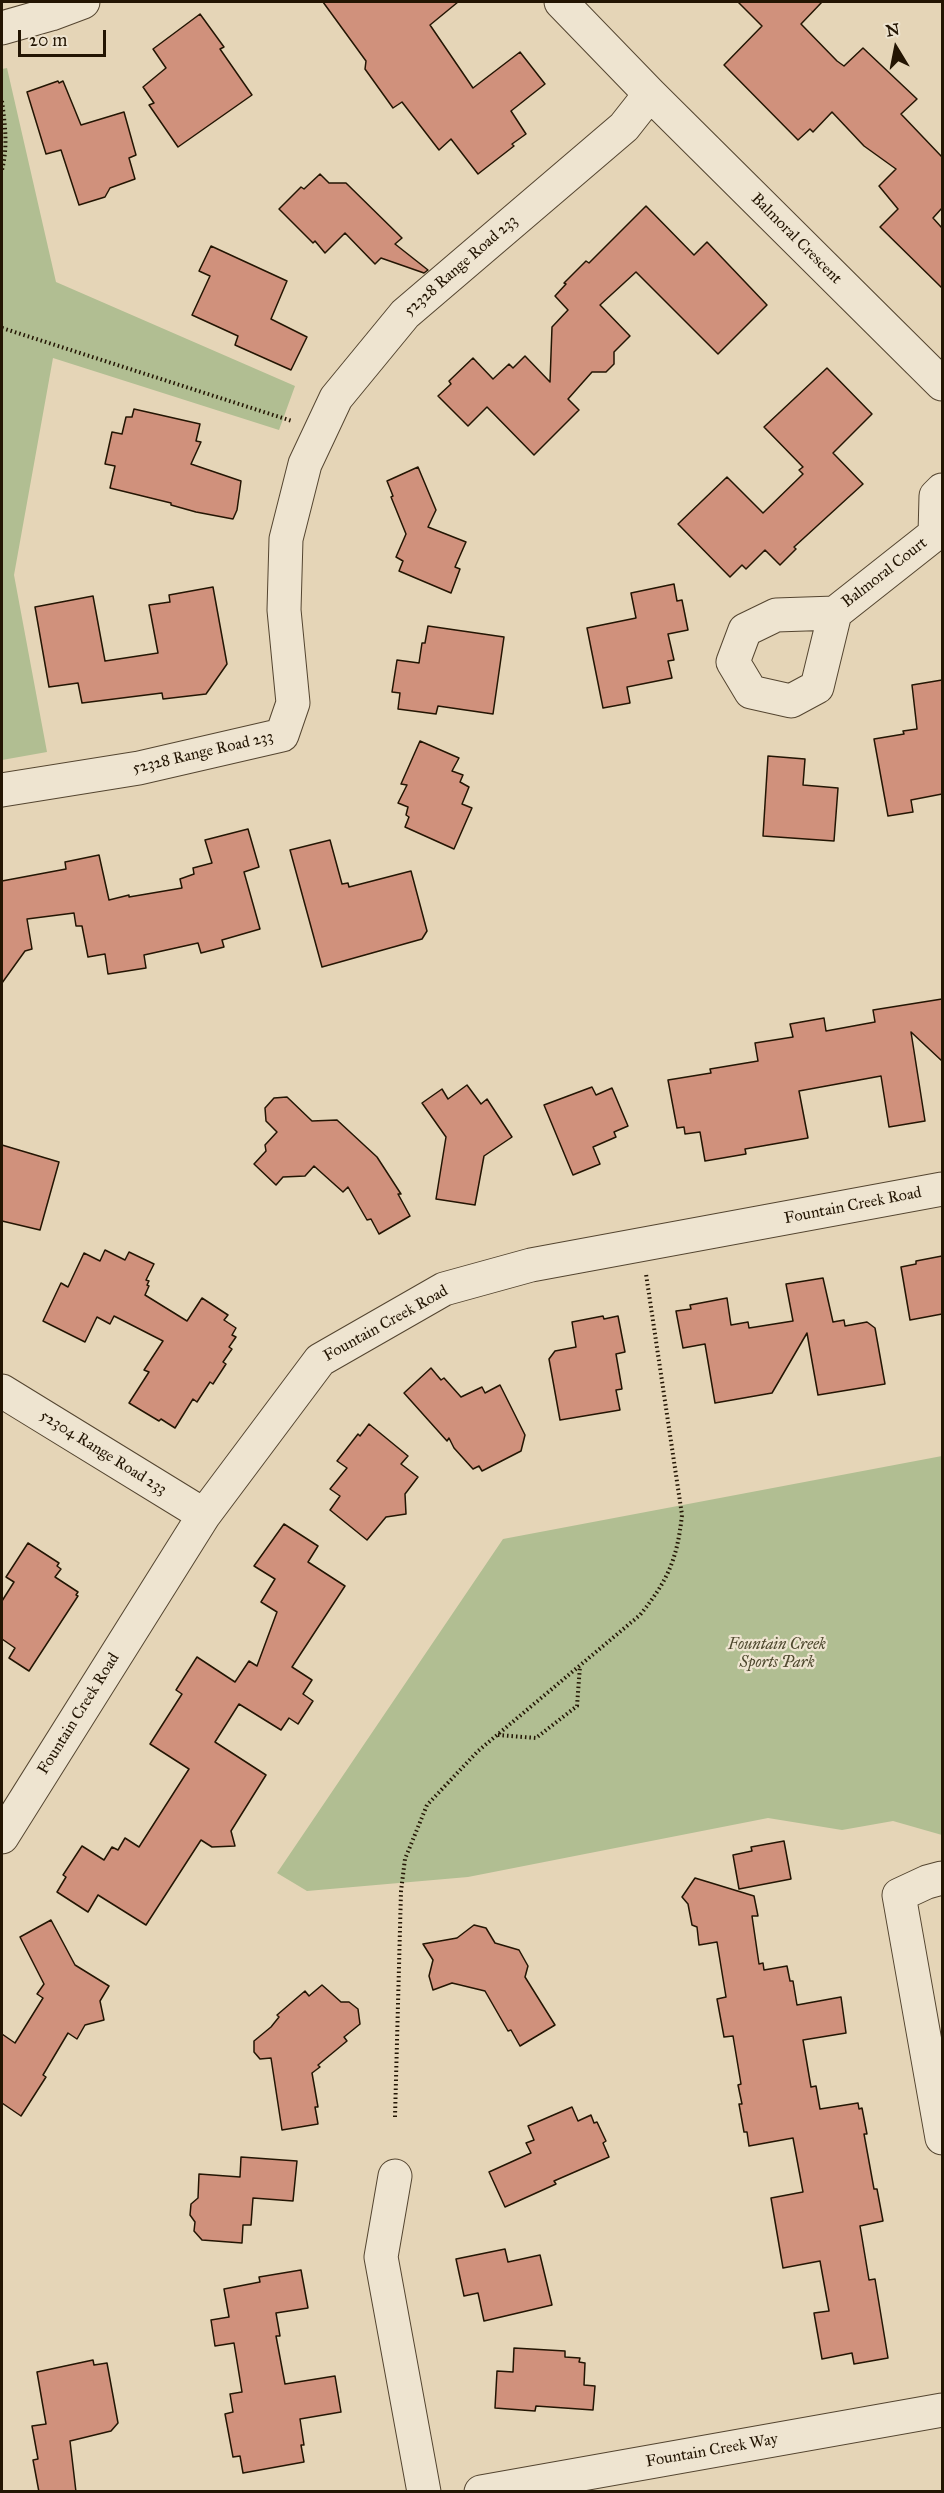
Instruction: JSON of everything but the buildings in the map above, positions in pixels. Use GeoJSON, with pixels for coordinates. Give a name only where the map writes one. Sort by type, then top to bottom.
{"type":"FeatureCollection","features":[{"type":"Feature","properties":{"kind":"street"},"geometry":{"type":"LineString","coordinates":[[2,28],[83,2]]}},
{"type":"Feature","properties":{"kind":"street"},"geometry":{"type":"LineString","coordinates":[[561,2],[650,94]]}},
{"type":"Feature","properties":{"kind":"street","name":"Balmoral Crescent"},"geometry":{"type":"LineString","coordinates":[[650,94],[942,384]]}},
{"type":"Feature","properties":{"kind":"street","name":"52328 Range Road 233"},"geometry":{"type":"LineString","coordinates":[[2,790],[139,768],[282,735],[293,704],[284,610],[286,539],[305,464],[336,398],[405,314],[624,127],[650,94]]}},
{"type":"Feature","properties":{"kind":"street"},"geometry":{"type":"LineString","coordinates":[[938,533],[936,496],[942,490]]}},
{"type":"Feature","properties":{"kind":"street","name":"Balmoral Court"},"geometry":{"type":"LineString","coordinates":[[836,613],[938,533]]}},
{"type":"Feature","properties":{"kind":"street","name":"Fountain Creek Road"},"geometry":{"type":"LineString","coordinates":[[2,1837],[204,1515],[320,1360],[444,1289],[531,1265],[942,1189]]}},
{"type":"Feature","properties":{"kind":"street","name":"52304 Range Road 233"},"geometry":{"type":"LineString","coordinates":[[2,1390],[204,1515]]}},
{"type":"Feature","properties":{"kind":"street"},"geometry":{"type":"LineString","coordinates":[[942,1878],[899,1895],[942,2138]]}},
{"type":"Feature","properties":{"kind":"street"},"geometry":{"type":"LineString","coordinates":[[395,2176],[381,2257],[424,2492]]}},
{"type":"Feature","properties":{"kind":"street","name":"Fountain Creek Way"},"geometry":{"type":"LineString","coordinates":[[481,2492],[942,2410]]}},
{"type":"Feature","properties":{"kind":"path"},"geometry":{"type":"LineString","coordinates":[[2,101],[7,134],[2,170]]}},
{"type":"Feature","properties":{"kind":"path"},"geometry":{"type":"LineString","coordinates":[[2,328],[321,430]]}},
{"type":"Feature","properties":{"kind":"path"},"geometry":{"type":"LineString","coordinates":[[395,2117],[401,1891],[405,1859],[427,1805],[478,1751],[640,1615],[660,1590],[671,1570],[682,1515],[645,1270]]}},
{"type":"Feature","properties":{"kind":"path"},"geometry":{"type":"LineString","coordinates":[[497,1735],[536,1738],[577,1706],[580,1665]]}},
{"type":"Feature","properties":{"kind":"green space"},"geometry":{"type":"Polygon","coordinates":[[[7,68],[56,282],[295,386],[279,430],[53,358],[14,575],[47,752],[2,760],[2,69],[7,68]]]}},
{"type":"Feature","properties":{"kind":"green space","name":"Fountain Creek Sports Park"},"geometry":{"type":"Polygon","coordinates":[[[942,1456],[942,1835],[893,1821],[842,1830],[768,1818],[468,1877],[307,1891],[277,1873],[503,1539],[942,1456]]]}}]}
